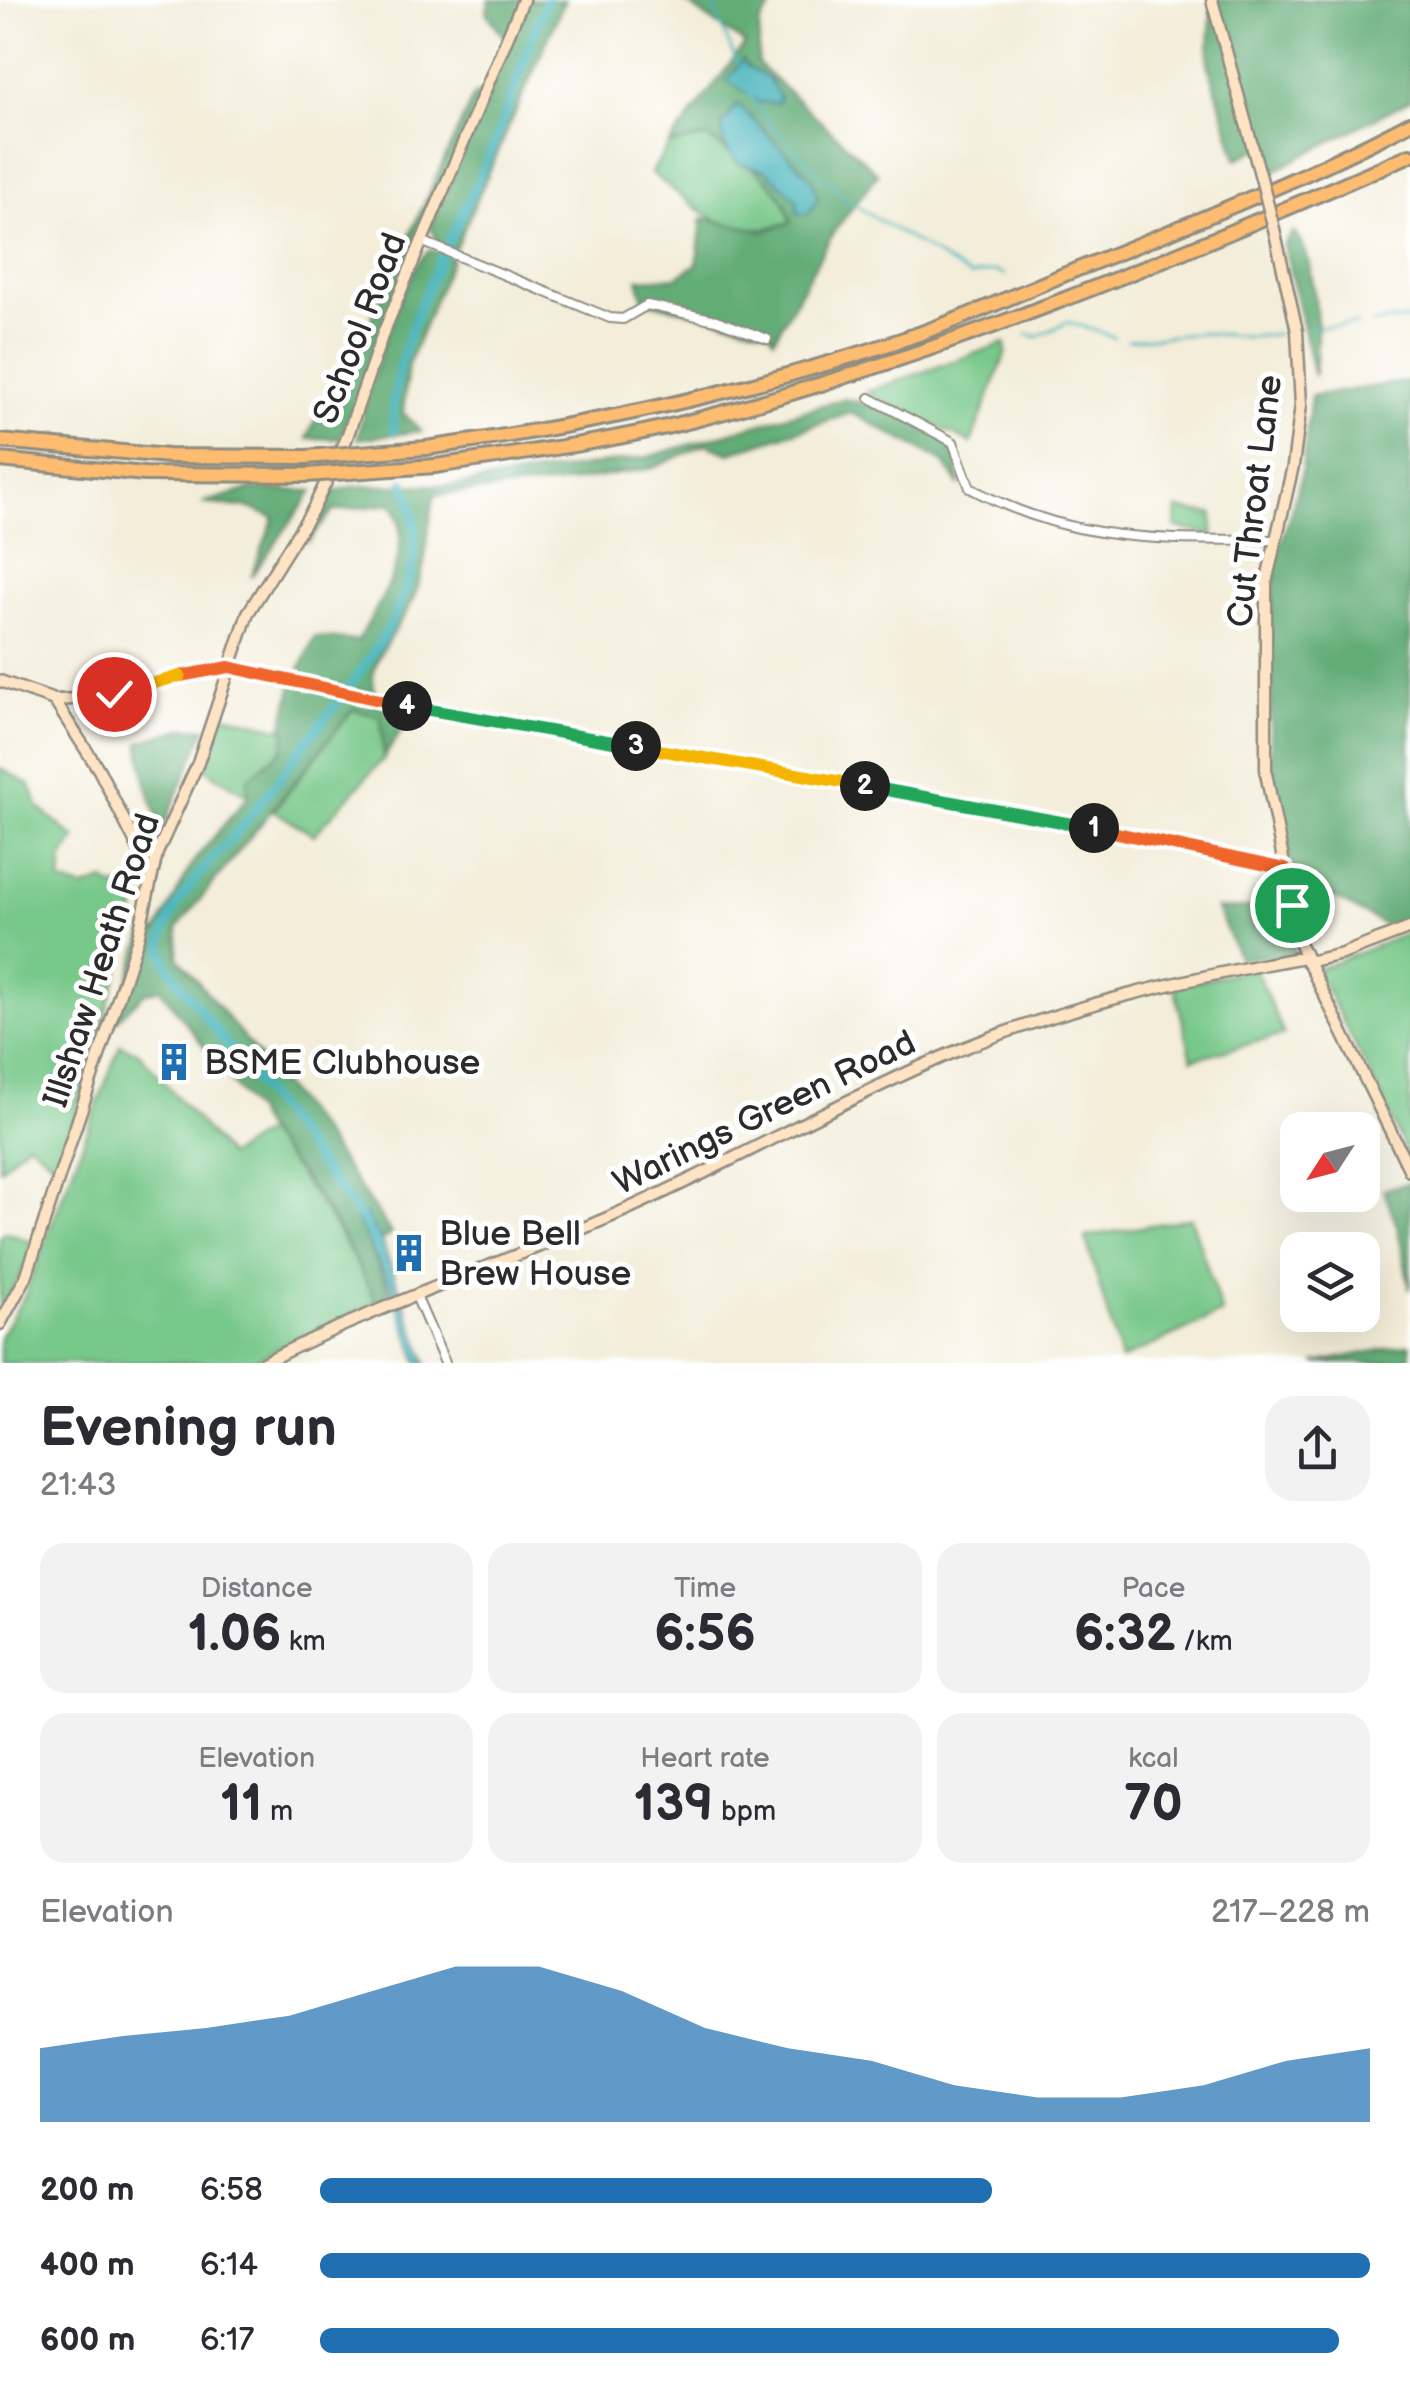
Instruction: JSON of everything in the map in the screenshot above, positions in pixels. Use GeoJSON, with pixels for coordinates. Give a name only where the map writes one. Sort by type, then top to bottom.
{"type":"FeatureCollection","features":[{"type":"Feature","properties":{"kind":"highway"},"geometry":{"type":"LineString","coordinates":[[0,441],[168,456],[306,456],[426,448],[574,428],[715,396],[862,353],[1281,188],[1410,123]]}},
{"type":"Feature","properties":{"kind":"highway"},"geometry":{"type":"LineString","coordinates":[[0,460],[144,474],[307,475],[435,466],[579,446],[692,421],[905,360],[1410,154]]}},
{"type":"Feature","properties":{"kind":"street","name":"School Road"},"geometry":{"type":"LineString","coordinates":[[229,667],[248,613],[330,475],[421,241],[481,109],[523,0]]}},
{"type":"Feature","properties":{"kind":"street","name":"Cut Throat Lane"},"geometry":{"type":"LineString","coordinates":[[1212,0],[1274,229],[1297,331],[1301,379],[1293,466],[1272,540],[1263,640],[1266,773],[1306,960],[1410,1171]]}},
{"type":"Feature","properties":{"kind":"street"},"geometry":{"type":"LineString","coordinates":[[421,241],[610,318],[623,319],[648,305],[716,320],[767,339]]}},
{"type":"Feature","properties":{"kind":"street"},"geometry":{"type":"LineString","coordinates":[[870,398],[953,442],[970,488],[1071,529],[1146,541],[1272,540]]}},
{"type":"Feature","properties":{"kind":"street"},"geometry":{"type":"LineString","coordinates":[[0,681],[54,700],[101,698],[229,667],[354,694],[1010,811],[1285,869]]}},
{"type":"Feature","properties":{"kind":"street","name":"Illshaw Heath Road"},"geometry":{"type":"LineString","coordinates":[[0,1324],[26,1277],[141,927],[157,853],[198,763],[229,667]]}},
{"type":"Feature","properties":{"kind":"street"},"geometry":{"type":"LineString","coordinates":[[54,700],[99,770],[150,876]]}},
{"type":"Feature","properties":{"kind":"street"},"geometry":{"type":"LineString","coordinates":[[139,850],[157,853]]}},
{"type":"Feature","properties":{"kind":"street","name":"Warings Green Road"},"geometry":{"type":"LineString","coordinates":[[262,1363],[391,1304],[608,1218],[766,1139],[989,1038],[1214,972],[1342,954],[1410,928]]}},
{"type":"Feature","properties":{"kind":"street"},"geometry":{"type":"LineString","coordinates":[[426,1317],[434,1289]]}},
{"type":"Feature","properties":{"kind":"street"},"geometry":{"type":"LineString","coordinates":[[412,1297],[426,1317],[445,1363]]}},
{"type":"Feature","properties":{"kind":"green space"},"geometry":{"type":"Polygon","coordinates":[[[489,0],[565,0],[455,249],[437,243],[431,226],[510,46],[487,13],[489,0]]]}},
{"type":"Feature","properties":{"kind":"green space"},"geometry":{"type":"Polygon","coordinates":[[[682,0],[777,0],[760,23],[758,64],[878,174],[833,233],[774,339],[769,331],[644,301],[638,279],[676,277],[697,264],[702,218],[764,231],[791,222],[786,206],[769,182],[706,137],[669,145],[745,44],[682,0]]]}},
{"type":"Feature","properties":{"kind":"green space"},"geometry":{"type":"Polygon","coordinates":[[[1212,0],[1410,0],[1410,100],[1270,173],[1260,148],[1237,159],[1208,63],[1212,0]]]}},
{"type":"Feature","properties":{"kind":"green space"},"geometry":{"type":"Polygon","coordinates":[[[483,93],[340,439],[307,438],[332,382],[360,343],[474,95],[483,93]]]}},
{"type":"Feature","properties":{"kind":"green space"},"geometry":{"type":"Polygon","coordinates":[[[706,137],[769,182],[786,206],[791,222],[748,229],[730,225],[699,210],[651,173],[669,145],[706,137]]]}},
{"type":"Feature","properties":{"kind":"green space"},"geometry":{"type":"Polygon","coordinates":[[[1293,232],[1301,243],[1312,279],[1317,322],[1314,376],[1284,245],[1293,232]]]}},
{"type":"Feature","properties":{"kind":"green space"},"geometry":{"type":"Polygon","coordinates":[[[430,250],[452,258],[408,365],[403,413],[421,431],[358,439],[375,368],[396,309],[407,283],[430,250]]]}},
{"type":"Feature","properties":{"kind":"green space"},"geometry":{"type":"Polygon","coordinates":[[[1005,343],[1006,352],[971,443],[866,392],[1005,343]]]}},
{"type":"Feature","properties":{"kind":"green space"},"geometry":{"type":"Polygon","coordinates":[[[1410,381],[1410,922],[1390,928],[1326,893],[1291,866],[1271,762],[1270,625],[1276,561],[1301,478],[1311,396],[1410,381]]]}},
{"type":"Feature","properties":{"kind":"green space"},"geometry":{"type":"Polygon","coordinates":[[[842,399],[887,410],[943,440],[955,449],[960,486],[942,461],[851,413],[730,453],[706,444],[653,468],[559,484],[435,495],[420,579],[408,609],[377,661],[373,683],[376,693],[296,678],[315,637],[358,641],[385,592],[398,556],[401,538],[392,504],[333,511],[309,541],[311,522],[335,491],[356,486],[456,485],[648,457],[842,399]]]}},
{"type":"Feature","properties":{"kind":"green space"},"geometry":{"type":"Polygon","coordinates":[[[250,489],[313,491],[251,577],[274,518],[250,508],[202,503],[250,489]]]}},
{"type":"Feature","properties":{"kind":"green space"},"geometry":{"type":"Polygon","coordinates":[[[1177,509],[1213,514],[1213,536],[1175,527],[1177,509]]]}},
{"type":"Feature","properties":{"kind":"green space"},"geometry":{"type":"Polygon","coordinates":[[[293,683],[411,714],[384,758],[381,717],[353,709],[178,927],[178,957],[320,1131],[392,1234],[369,1247],[392,1296],[376,1302],[317,1195],[160,989],[145,993],[115,1022],[146,927],[157,932],[193,862],[248,796],[248,779],[283,749],[286,730],[282,729],[293,683]]]}},
{"type":"Feature","properties":{"kind":"green space"},"geometry":{"type":"Polygon","coordinates":[[[353,709],[381,717],[384,758],[314,835],[274,811],[353,709]]]}},
{"type":"Feature","properties":{"kind":"green space"},"geometry":{"type":"Polygon","coordinates":[[[221,714],[287,730],[283,749],[248,779],[248,796],[204,768],[221,714]]]}},
{"type":"Feature","properties":{"kind":"green space"},"geometry":{"type":"Polygon","coordinates":[[[185,728],[206,728],[162,830],[147,787],[139,742],[185,728]]]}},
{"type":"Feature","properties":{"kind":"green space"},"geometry":{"type":"Polygon","coordinates":[[[0,768],[30,785],[39,808],[76,839],[63,857],[61,882],[84,888],[105,881],[112,887],[140,884],[134,919],[59,1168],[28,1142],[0,1169],[0,768]]]}},
{"type":"Feature","properties":{"kind":"green space"},"geometry":{"type":"Polygon","coordinates":[[[1283,907],[1296,954],[1239,959],[1217,909],[1283,907]]]}},
{"type":"Feature","properties":{"kind":"green space"},"geometry":{"type":"Polygon","coordinates":[[[1410,932],[1410,1162],[1316,970],[1410,932]]]}},
{"type":"Feature","properties":{"kind":"green space"},"geometry":{"type":"Polygon","coordinates":[[[1255,968],[1284,1035],[1192,1059],[1174,986],[1255,968]]]}},
{"type":"Feature","properties":{"kind":"green space"},"geometry":{"type":"Polygon","coordinates":[[[120,1045],[139,1053],[228,1156],[265,1133],[327,1214],[376,1302],[248,1363],[0,1363],[0,1337],[25,1295],[120,1045]]]}},
{"type":"Feature","properties":{"kind":"green space"},"geometry":{"type":"Polygon","coordinates":[[[1410,1183],[1410,1290],[1397,1225],[1383,1189],[1410,1183]]]}},
{"type":"Feature","properties":{"kind":"green space"},"geometry":{"type":"Polygon","coordinates":[[[1191,1218],[1222,1313],[1121,1360],[1085,1237],[1191,1218]]]}},
{"type":"Feature","properties":{"kind":"green space"},"geometry":{"type":"Polygon","coordinates":[[[6,1232],[31,1242],[28,1261],[0,1313],[0,1237],[6,1232]]]}},
{"type":"Feature","properties":{"kind":"green space"},"geometry":{"type":"Polygon","coordinates":[[[1410,1344],[1410,1363],[1315,1363],[1410,1344]]]}},
{"type":"Feature","properties":{"kind":"water"},"geometry":{"type":"Polygon","coordinates":[[[743,59],[747,66],[769,79],[780,97],[777,104],[759,102],[727,80],[743,59]]]}},
{"type":"Feature","properties":{"kind":"water"},"geometry":{"type":"Polygon","coordinates":[[[738,104],[812,179],[818,199],[808,215],[797,213],[797,200],[765,170],[738,164],[724,145],[722,125],[738,104]]]}},
{"type":"Feature","properties":{"kind":"water"},"geometry":{"type":"Polygon","coordinates":[[[365,1213],[381,1240],[427,1363],[418,1363],[394,1292],[356,1220],[365,1213]]]}},
{"type":"Feature","properties":{"kind":"waterway"},"geometry":{"type":"LineString","coordinates":[[394,430],[395,396],[414,321],[497,136],[547,0]]}},
{"type":"Feature","properties":{"kind":"waterway"},"geometry":{"type":"LineString","coordinates":[[710,0],[737,63]]}},
{"type":"Feature","properties":{"kind":"waterway"},"geometry":{"type":"LineString","coordinates":[[746,90],[772,126],[845,199],[970,276],[995,271],[1005,275]]}},
{"type":"Feature","properties":{"kind":"waterway"},"geometry":{"type":"LineString","coordinates":[[1371,323],[1410,319]]}},
{"type":"Feature","properties":{"kind":"waterway"},"geometry":{"type":"LineString","coordinates":[[1027,334],[1037,337],[1068,322],[1114,337]]}},
{"type":"Feature","properties":{"kind":"waterway"},"geometry":{"type":"LineString","coordinates":[[1312,328],[1358,324]]}},
{"type":"Feature","properties":{"kind":"waterway"},"geometry":{"type":"LineString","coordinates":[[1128,340],[1204,333],[1251,337],[1277,334]]}},
{"type":"Feature","properties":{"kind":"waterway"},"geometry":{"type":"LineString","coordinates":[[366,1225],[185,990],[168,966],[162,946],[181,900],[354,680],[393,618],[407,586],[414,552],[414,518],[404,483]]}},
{"type":"Feature","properties":{"kind":"place","name":"BSME Clubhouse"},"geometry":{"type":"Point","coordinates":[174,1062]}},
{"type":"Feature","properties":{"kind":"place","name":"Blue Bell Brew House"},"geometry":{"type":"Point","coordinates":[409,1253]}},
{"type":"Feature","properties":{"kind":"route"},"geometry":{"type":"LineString","coordinates":[[114,694],[201,670],[229,667],[428,710],[1172,843],[1285,869],[1292,905]]}}]}
